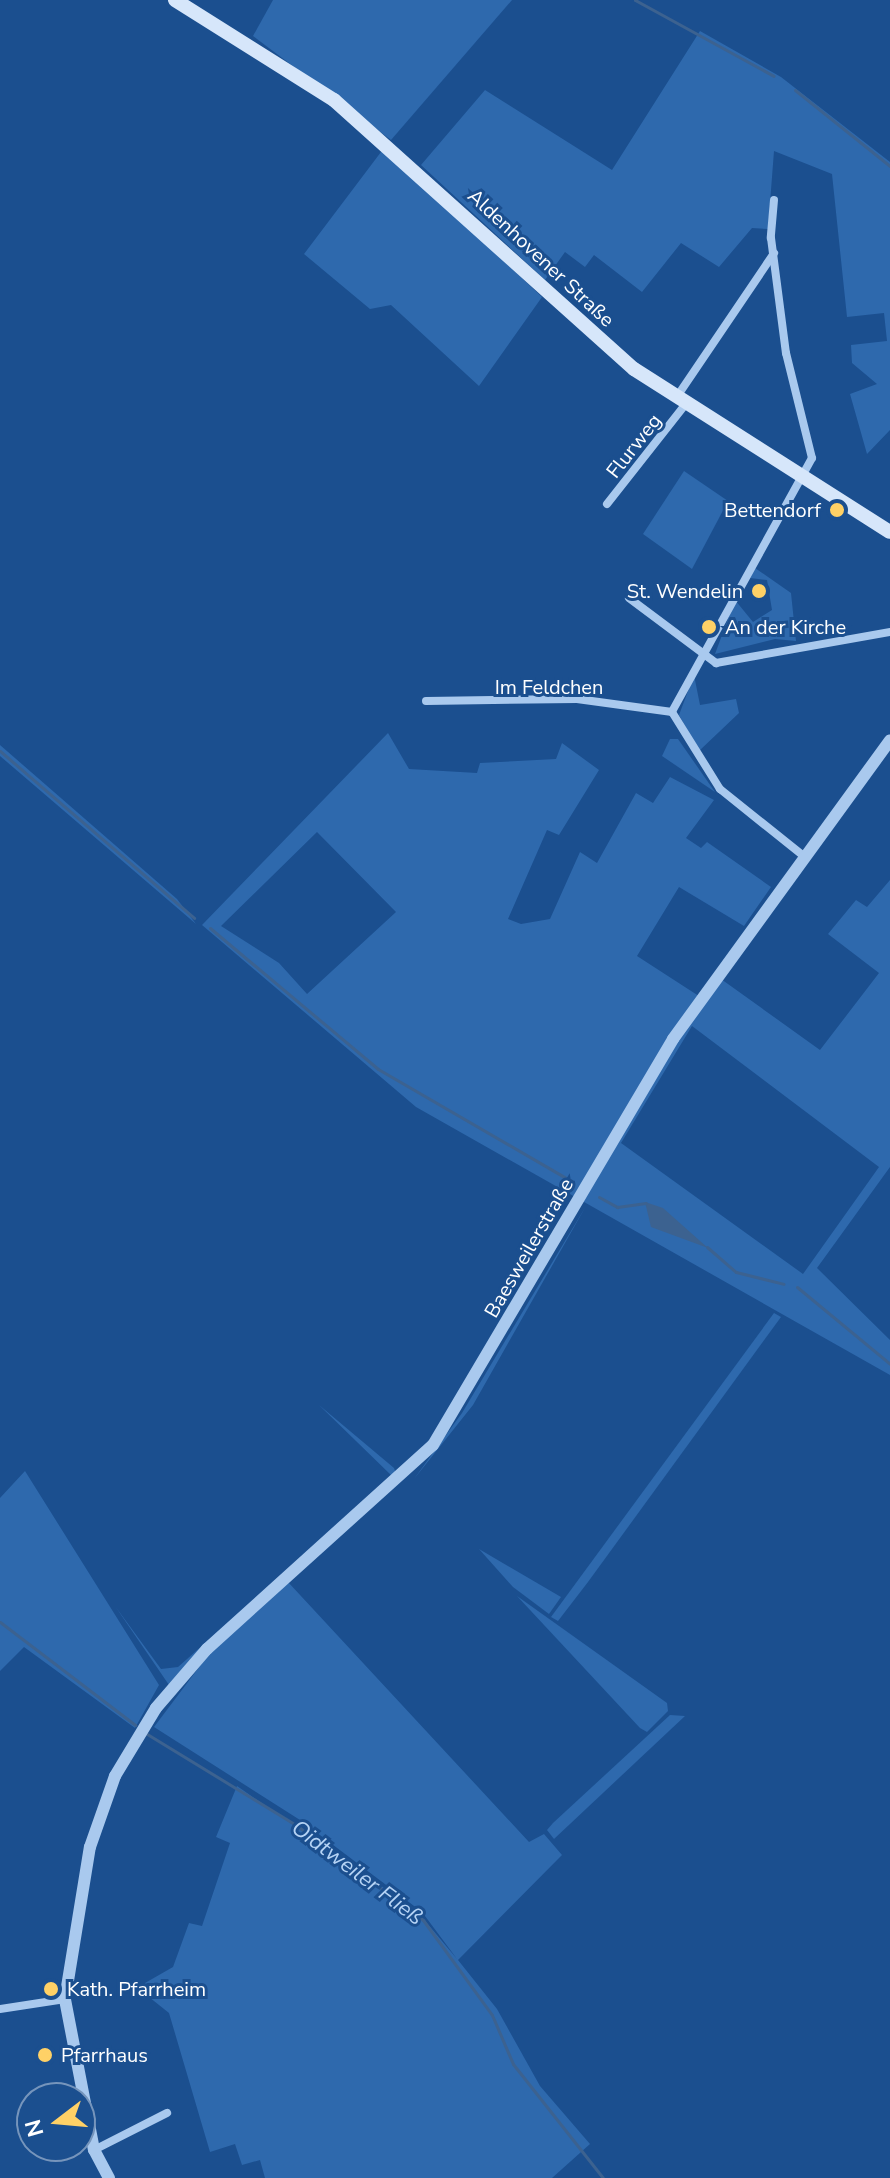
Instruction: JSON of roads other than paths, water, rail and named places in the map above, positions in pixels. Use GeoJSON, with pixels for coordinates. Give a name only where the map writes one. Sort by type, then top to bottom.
{"type":"FeatureCollection","features":[{"type":"Feature","properties":{"kind":"main road","name":"Aldenhovener Straße"},"geometry":{"type":"LineString","coordinates":[[175,0],[334,100],[680,402],[890,532]]}},
{"type":"Feature","properties":{"kind":"street"},"geometry":{"type":"LineString","coordinates":[[774,200],[774,253],[786,353],[812,458],[803,480],[699,654],[672,712],[720,789],[805,857]]}},
{"type":"Feature","properties":{"kind":"street","name":"Flurweg"},"geometry":{"type":"LineString","coordinates":[[607,504],[680,402],[774,253]]}},
{"type":"Feature","properties":{"kind":"street"},"geometry":{"type":"LineString","coordinates":[[629,598],[699,654],[716,663],[890,632]]}},
{"type":"Feature","properties":{"kind":"street","name":"Im Feldchen"},"geometry":{"type":"LineString","coordinates":[[426,701],[577,699],[672,712]]}},
{"type":"Feature","properties":{"kind":"street","name":"Baesweilerstraße"},"geometry":{"type":"LineString","coordinates":[[65,1999],[90,1847],[115,1776],[144,1726],[207,1649],[433,1445],[673,1039],[890,740]]}},
{"type":"Feature","properties":{"kind":"street"},"geometry":{"type":"LineString","coordinates":[[0,2009],[65,1999],[81,2082]]}},
{"type":"Feature","properties":{"kind":"street"},"geometry":{"type":"LineString","coordinates":[[96,2149],[167,2113]]}},
{"type":"Feature","properties":{"kind":"street"},"geometry":{"type":"LineString","coordinates":[[96,2154],[109,2178]]}},
{"type":"Feature","properties":{"kind":"waterway"},"geometry":{"type":"LineString","coordinates":[[635,0],[774,76]]}},
{"type":"Feature","properties":{"kind":"waterway"},"geometry":{"type":"LineString","coordinates":[[795,90],[890,166]]}},
{"type":"Feature","properties":{"kind":"waterway"},"geometry":{"type":"LineString","coordinates":[[0,751],[194,918]]}},
{"type":"Feature","properties":{"kind":"waterway"},"geometry":{"type":"LineString","coordinates":[[210,928],[378,1069],[573,1182]]}},
{"type":"Feature","properties":{"kind":"waterway"},"geometry":{"type":"LineString","coordinates":[[599,1197],[617,1207],[646,1203]]}},
{"type":"Feature","properties":{"kind":"waterway"},"geometry":{"type":"LineString","coordinates":[[707,1247],[736,1272],[784,1284]]}},
{"type":"Feature","properties":{"kind":"waterway"},"geometry":{"type":"LineString","coordinates":[[797,1287],[890,1364]]}},
{"type":"Feature","properties":{"kind":"waterway","name":"Oidtweiler Fließ"},"geometry":{"type":"LineString","coordinates":[[0,1622],[135,1725]]}},
{"type":"Feature","properties":{"kind":"waterway","name":"Oidtweiler Fließ"},"geometry":{"type":"LineString","coordinates":[[147,1734],[296,1825],[423,1920],[492,2015],[513,2064],[603,2178]]}},
{"type":"Feature","properties":{"kind":"place","name":"Bettendorf"},"geometry":{"type":"Point","coordinates":[837,510]}},
{"type":"Feature","properties":{"kind":"place","name":"St. Wendelin"},"geometry":{"type":"Point","coordinates":[759,591]}},
{"type":"Feature","properties":{"kind":"place","name":"An der Kirche"},"geometry":{"type":"Point","coordinates":[709,627]}},
{"type":"Feature","properties":{"kind":"place","name":"Kath. Pfarrheim"},"geometry":{"type":"Point","coordinates":[51,1989]}},
{"type":"Feature","properties":{"kind":"place","name":"Pfarrhaus"},"geometry":{"type":"Point","coordinates":[45,2055]}}]}
